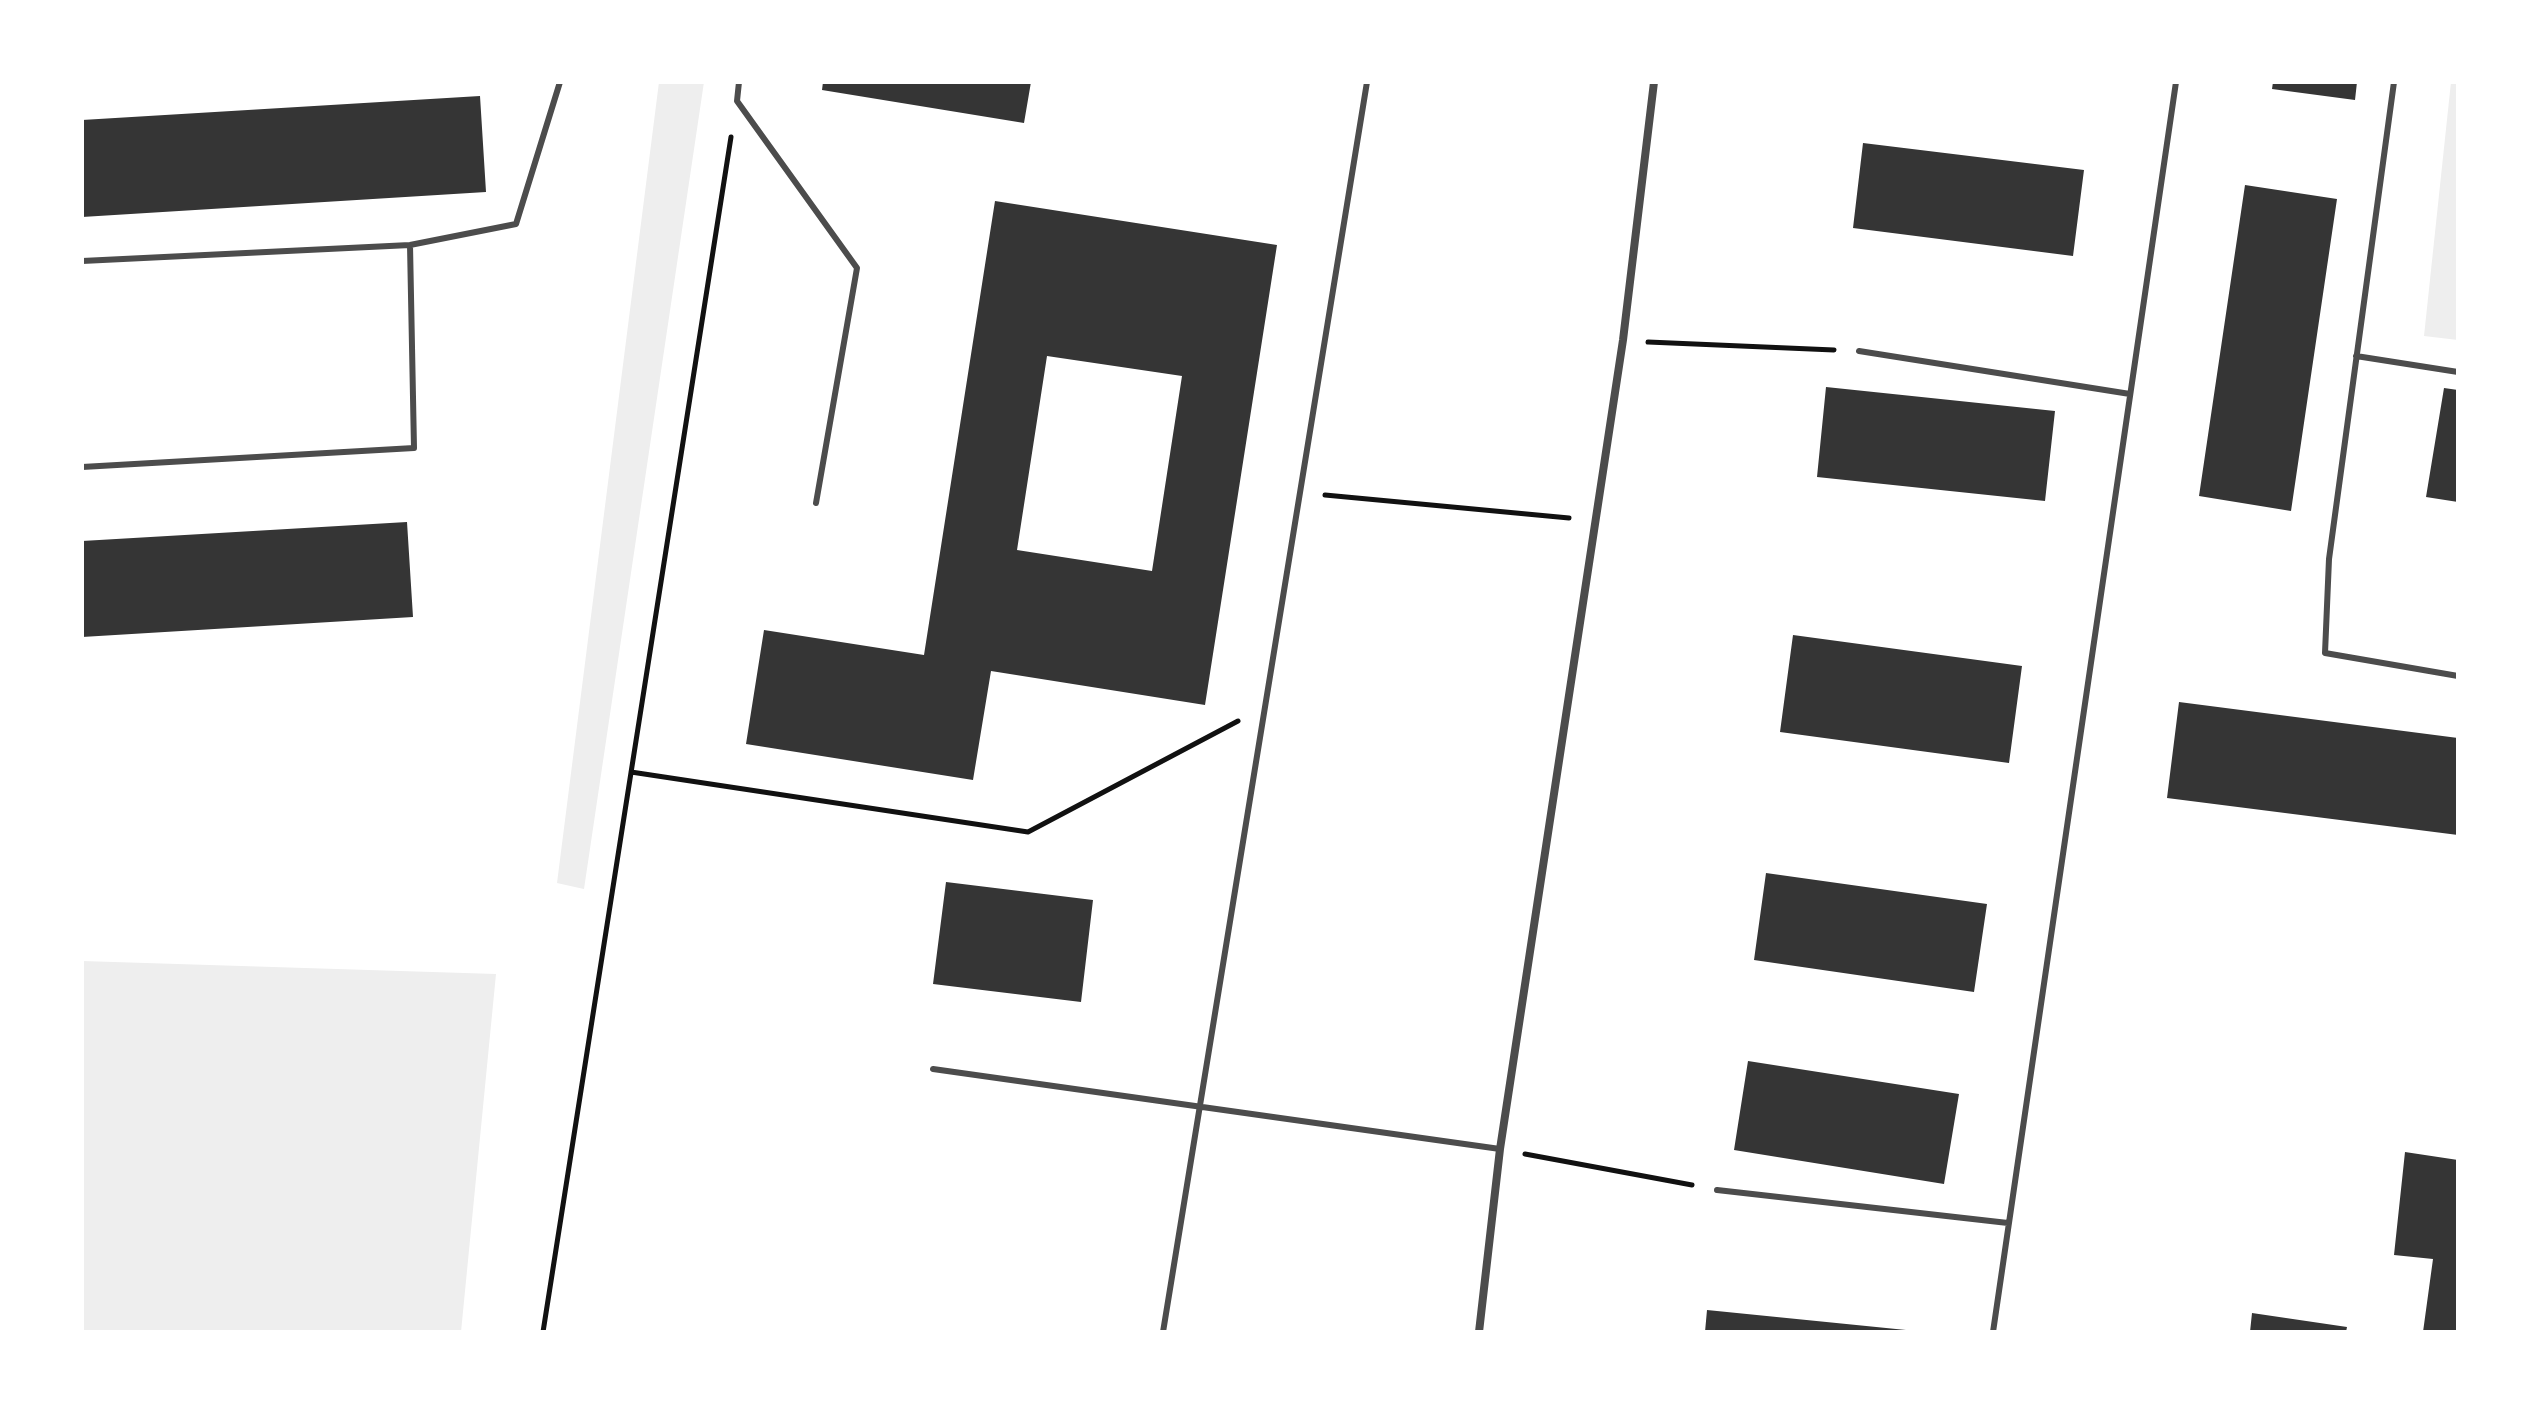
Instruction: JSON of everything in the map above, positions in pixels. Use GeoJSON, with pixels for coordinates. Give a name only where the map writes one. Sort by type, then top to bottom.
{"type":"FeatureCollection","features":[{"type":"Feature","properties":{"kind":"street"},"geometry":{"type":"LineString","coordinates":[[1479,1332],[1500,1149],[1623,340],[1654,82]]}},
{"type":"Feature","properties":{"kind":"lane"},"geometry":{"type":"LineString","coordinates":[[82,261],[410,245],[516,224],[560,82]]}},
{"type":"Feature","properties":{"kind":"lane"},"geometry":{"type":"LineString","coordinates":[[739,82],[737,101],[857,268],[816,503]]}},
{"type":"Feature","properties":{"kind":"lane"},"geometry":{"type":"LineString","coordinates":[[1163,1332],[1367,82]]}},
{"type":"Feature","properties":{"kind":"lane"},"geometry":{"type":"LineString","coordinates":[[1993,1332],[2176,82]]}},
{"type":"Feature","properties":{"kind":"lane"},"geometry":{"type":"LineString","coordinates":[[2394,82],[2329,559],[2325,653],[2458,676]]}},
{"type":"Feature","properties":{"kind":"lane"},"geometry":{"type":"LineString","coordinates":[[82,467],[414,448],[410,245]]}},
{"type":"Feature","properties":{"kind":"lane"},"geometry":{"type":"LineString","coordinates":[[1859,351],[2130,394]]}},
{"type":"Feature","properties":{"kind":"lane"},"geometry":{"type":"LineString","coordinates":[[2356,356],[2458,372]]}},
{"type":"Feature","properties":{"kind":"lane"},"geometry":{"type":"LineString","coordinates":[[933,1069],[1200,1108],[1272,1114],[1500,1149]]}},
{"type":"Feature","properties":{"kind":"lane"},"geometry":{"type":"LineString","coordinates":[[1717,1190],[2008,1223]]}},
{"type":"Feature","properties":{"kind":"path"},"geometry":{"type":"LineString","coordinates":[[543,1332],[737,101]]}},
{"type":"Feature","properties":{"kind":"path"},"geometry":{"type":"LineString","coordinates":[[1623,340],[1859,351]]}},
{"type":"Feature","properties":{"kind":"path"},"geometry":{"type":"LineString","coordinates":[[1300,493],[1594,521]]}},
{"type":"Feature","properties":{"kind":"path"},"geometry":{"type":"LineString","coordinates":[[631,772],[1028,832],[1265,706]]}},
{"type":"Feature","properties":{"kind":"path"},"geometry":{"type":"LineString","coordinates":[[1500,1149],[1717,1190]]}},
{"type":"Feature","properties":{"kind":"shaded area"},"geometry":{"type":"Polygon","coordinates":[[[659,82],[704,82],[584,889],[557,883],[659,82]]]}},
{"type":"Feature","properties":{"kind":"shaded area"},"geometry":{"type":"Polygon","coordinates":[[[2451,82],[2458,82],[2458,340],[2424,336],[2451,82]]]}},
{"type":"Feature","properties":{"kind":"shaded area"},"geometry":{"type":"Polygon","coordinates":[[[82,961],[496,974],[461,1332],[82,1332],[82,961]]]}},
{"type":"Feature","properties":{"kind":"building"},"geometry":{"type":"Polygon","coordinates":[[[823,82],[1031,82],[1024,123],[822,90],[823,82]]]}},
{"type":"Feature","properties":{"kind":"building"},"geometry":{"type":"Polygon","coordinates":[[[2273,82],[2357,82],[2355,100],[2272,89],[2273,82]]]}},
{"type":"Feature","properties":{"kind":"building"},"geometry":{"type":"Polygon","coordinates":[[[480,96],[486,192],[82,217],[82,120],[480,96]]]}},
{"type":"Feature","properties":{"kind":"building"},"geometry":{"type":"Polygon","coordinates":[[[1863,143],[2084,170],[2073,256],[1853,228],[1863,143]]]}},
{"type":"Feature","properties":{"kind":"building"},"geometry":{"type":"Polygon","coordinates":[[[2245,185],[2337,199],[2291,511],[2199,496],[2245,185]]]}},
{"type":"Feature","properties":{"kind":"building"},"geometry":{"type":"Polygon","coordinates":[[[995,201],[1277,245],[1205,705],[991,671],[973,780],[746,744],[764,630],[924,655],[995,201]],[[1047,356],[1017,550],[1152,571],[1182,376],[1047,356]]]}},
{"type":"Feature","properties":{"kind":"building"},"geometry":{"type":"Polygon","coordinates":[[[1826,387],[2055,411],[2045,501],[1817,477],[1826,387]]]}},
{"type":"Feature","properties":{"kind":"building"},"geometry":{"type":"Polygon","coordinates":[[[2444,388],[2458,390],[2458,502],[2426,497],[2444,388]]]}},
{"type":"Feature","properties":{"kind":"building"},"geometry":{"type":"Polygon","coordinates":[[[407,522],[413,617],[82,637],[82,541],[407,522]]]}},
{"type":"Feature","properties":{"kind":"building"},"geometry":{"type":"Polygon","coordinates":[[[1793,635],[2022,666],[2009,763],[1780,732],[1793,635]]]}},
{"type":"Feature","properties":{"kind":"building"},"geometry":{"type":"Polygon","coordinates":[[[2179,702],[2458,738],[2458,835],[2167,798],[2179,702]]]}},
{"type":"Feature","properties":{"kind":"building"},"geometry":{"type":"Polygon","coordinates":[[[1766,873],[1987,904],[1974,992],[1754,960],[1766,873]]]}},
{"type":"Feature","properties":{"kind":"building"},"geometry":{"type":"Polygon","coordinates":[[[946,882],[1093,900],[1081,1002],[933,984],[946,882]]]}},
{"type":"Feature","properties":{"kind":"building"},"geometry":{"type":"Polygon","coordinates":[[[1748,1061],[1959,1094],[1944,1184],[1734,1150],[1748,1061]]]}},
{"type":"Feature","properties":{"kind":"building"},"geometry":{"type":"Polygon","coordinates":[[[2405,1152],[2458,1160],[2458,1332],[2423,1332],[2433,1259],[2394,1255],[2405,1152]]]}},
{"type":"Feature","properties":{"kind":"building"},"geometry":{"type":"Polygon","coordinates":[[[1707,1310],[1906,1330],[1906,1332],[1705,1332],[1707,1310]]]}},
{"type":"Feature","properties":{"kind":"building"},"geometry":{"type":"Polygon","coordinates":[[[2252,1313],[2347,1327],[2346,1332],[2250,1332],[2252,1313]]]}}]}
